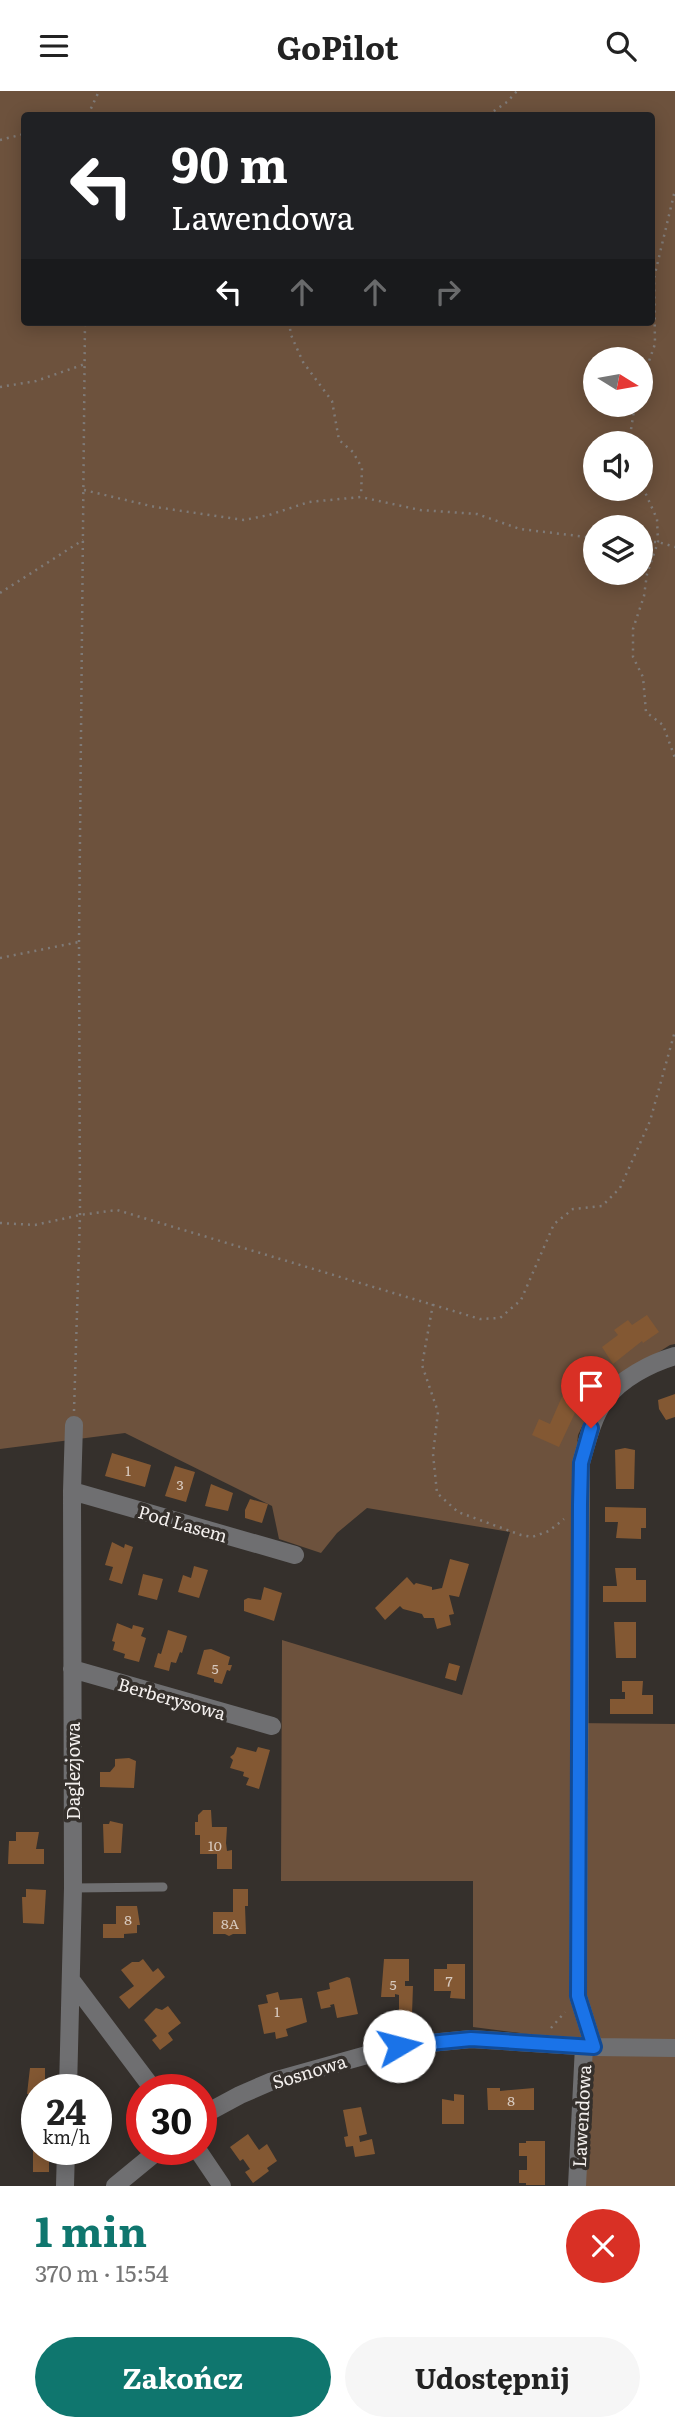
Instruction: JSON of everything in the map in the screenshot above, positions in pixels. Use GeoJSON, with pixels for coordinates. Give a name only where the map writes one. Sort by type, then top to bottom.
{"type":"FeatureCollection","features":[{"type":"Feature","properties":{"kind":"street","name":"Lawendowa"},"geometry":{"type":"LineString","coordinates":[[577,2186],[589,2047],[578,1996],[581,1463],[591,1428],[606,1399],[641,1371],[675,1356]]}},
{"type":"Feature","properties":{"kind":"street","name":"Daglezjowa"},"geometry":{"type":"LineString","coordinates":[[68,2074],[73,1888],[74,1425]]}},
{"type":"Feature","properties":{"kind":"street","name":"Pod Lasem"},"geometry":{"type":"LineString","coordinates":[[72,1491],[295,1555]]}},
{"type":"Feature","properties":{"kind":"street","name":"Berberysowa"},"geometry":{"type":"LineString","coordinates":[[72,1669],[272,1726]]}},
{"type":"Feature","properties":{"kind":"street"},"geometry":{"type":"LineString","coordinates":[[71,1980],[142,2074]]}},
{"type":"Feature","properties":{"kind":"street","name":"Sosnowa"},"geometry":{"type":"LineString","coordinates":[[217,2107],[270,2082],[399,2046],[471,2039],[589,2047],[675,2048]]}},
{"type":"Feature","properties":{"kind":"street"},"geometry":{"type":"LineString","coordinates":[[65,2186],[66,2165]]}},
{"type":"Feature","properties":{"kind":"street"},"geometry":{"type":"LineString","coordinates":[[116,2186],[141,2165]]}},
{"type":"Feature","properties":{"kind":"street"},"geometry":{"type":"LineString","coordinates":[[208,2165],[222,2186]]}},
{"type":"Feature","properties":{"kind":"lane"},"geometry":{"type":"LineString","coordinates":[[73,1888],[163,1887]]}},
{"type":"Feature","properties":{"kind":"path"},"geometry":{"type":"LineString","coordinates":[[89,112],[99,91]]}},
{"type":"Feature","properties":{"kind":"path"},"geometry":{"type":"LineString","coordinates":[[492,112],[517,91]]}},
{"type":"Feature","properties":{"kind":"path"},"geometry":{"type":"LineString","coordinates":[[0,140],[21,135]]}},
{"type":"Feature","properties":{"kind":"path"},"geometry":{"type":"LineString","coordinates":[[655,274],[675,190]]}},
{"type":"Feature","properties":{"kind":"path"},"geometry":{"type":"LineString","coordinates":[[74,1425],[79,1215],[85,326]]}},
{"type":"Feature","properties":{"kind":"path"},"geometry":{"type":"LineString","coordinates":[[290,326],[303,362],[332,401],[339,440],[353,453],[362,468],[361,497]]}},
{"type":"Feature","properties":{"kind":"path"},"geometry":{"type":"LineString","coordinates":[[653,350],[655,326]]}},
{"type":"Feature","properties":{"kind":"path"},"geometry":{"type":"LineString","coordinates":[[0,387],[36,381],[85,365]]}},
{"type":"Feature","properties":{"kind":"path"},"geometry":{"type":"LineString","coordinates":[[83,490],[155,507],[244,520],[309,502],[361,497],[421,510],[477,514],[520,529],[583,537]]}},
{"type":"Feature","properties":{"kind":"path"},"geometry":{"type":"LineString","coordinates":[[649,501],[657,519],[658,542],[648,573],[645,596],[633,629],[633,657],[643,677],[646,712],[663,725],[675,758]]}},
{"type":"Feature","properties":{"kind":"path"},"geometry":{"type":"LineString","coordinates":[[0,593],[83,539]]}},
{"type":"Feature","properties":{"kind":"path"},"geometry":{"type":"LineString","coordinates":[[653,542],[675,547]]}},
{"type":"Feature","properties":{"kind":"path"},"geometry":{"type":"LineString","coordinates":[[0,958],[79,942]]}},
{"type":"Feature","properties":{"kind":"path"},"geometry":{"type":"LineString","coordinates":[[0,1223],[35,1225],[117,1210],[480,1319],[500,1318],[521,1300],[554,1224],[573,1209],[602,1206],[620,1188],[650,1121],[675,1031]]}},
{"type":"Feature","properties":{"kind":"path"},"geometry":{"type":"LineString","coordinates":[[433,1304],[422,1365],[438,1412],[433,1454],[438,1493],[458,1512],[533,1537],[549,1531],[569,1515],[580,1514]]}},
{"type":"Feature","properties":{"kind":"path"},"geometry":{"type":"LineString","coordinates":[[538,2043],[578,1996]]}},
{"type":"Feature","properties":{"kind":"shaded area"},"geometry":{"type":"Polygon","coordinates":[[[0,91],[675,91],[675,1344],[600,1389],[578,1435],[573,1484],[572,1723],[675,1724],[675,2186],[583,2186],[591,2038],[473,2027],[473,1881],[281,1881],[282,1640],[462,1695],[510,1532],[367,1508],[337,1533],[321,1553],[279,1539],[272,1506],[125,1433],[0,1449],[0,91]]]}},
{"type":"Feature","properties":{"kind":"building"},"geometry":{"type":"Polygon","coordinates":[[[647,1315],[659,1332],[643,1343],[642,1341],[613,1364],[602,1347],[618,1335],[614,1330],[628,1320],[632,1325],[647,1315]]]}},
{"type":"Feature","properties":{"kind":"building"},"geometry":{"type":"Polygon","coordinates":[[[564,1392],[581,1400],[559,1447],[532,1435],[539,1419],[550,1424],[564,1392]]]}},
{"type":"Feature","properties":{"kind":"building"},"geometry":{"type":"Polygon","coordinates":[[[675,1394],[675,1417],[666,1420],[659,1409],[658,1400],[675,1394]]]}},
{"type":"Feature","properties":{"kind":"building"},"geometry":{"type":"Polygon","coordinates":[[[615,1450],[635,1450],[634,1489],[616,1489],[615,1450]]]}},
{"type":"Feature","properties":{"kind":"building"},"geometry":{"type":"Polygon","coordinates":[[[112,1453],[151,1465],[145,1487],[105,1476],[112,1453]]]}},
{"type":"Feature","properties":{"kind":"building"},"geometry":{"type":"Polygon","coordinates":[[[175,1466],[195,1472],[186,1502],[165,1496],[175,1466]]]}},
{"type":"Feature","properties":{"kind":"building"},"geometry":{"type":"Polygon","coordinates":[[[211,1484],[233,1493],[228,1511],[205,1506],[211,1484]]]}},
{"type":"Feature","properties":{"kind":"building"},"geometry":{"type":"Polygon","coordinates":[[[250,1499],[268,1504],[262,1523],[245,1518],[250,1499]]]}},
{"type":"Feature","properties":{"kind":"building"},"geometry":{"type":"Polygon","coordinates":[[[605,1507],[646,1508],[646,1528],[641,1528],[641,1539],[616,1538],[618,1522],[605,1522],[605,1507]]]}},
{"type":"Feature","properties":{"kind":"building"},"geometry":{"type":"Polygon","coordinates":[[[112,1542],[124,1548],[125,1544],[133,1547],[122,1584],[109,1580],[113,1567],[105,1565],[112,1542]]]}},
{"type":"Feature","properties":{"kind":"building"},"geometry":{"type":"Polygon","coordinates":[[[450,1559],[469,1564],[459,1597],[449,1595],[454,1614],[449,1615],[451,1625],[437,1629],[434,1618],[424,1618],[422,1614],[400,1606],[385,1620],[375,1608],[407,1577],[414,1585],[416,1583],[432,1587],[432,1590],[442,1588],[450,1559]]]}},
{"type":"Feature","properties":{"kind":"building"},"geometry":{"type":"Polygon","coordinates":[[[194,1566],[208,1570],[199,1598],[178,1592],[183,1575],[191,1578],[194,1566]]]}},
{"type":"Feature","properties":{"kind":"building"},"geometry":{"type":"Polygon","coordinates":[[[615,1568],[636,1568],[636,1580],[646,1580],[646,1602],[603,1602],[603,1586],[617,1586],[615,1568]]]}},
{"type":"Feature","properties":{"kind":"building"},"geometry":{"type":"Polygon","coordinates":[[[143,1574],[163,1579],[157,1600],[138,1595],[143,1574]]]}},
{"type":"Feature","properties":{"kind":"building"},"geometry":{"type":"Polygon","coordinates":[[[264,1587],[282,1593],[274,1621],[244,1611],[244,1600],[261,1600],[264,1587]]]}},
{"type":"Feature","properties":{"kind":"building"},"geometry":{"type":"Polygon","coordinates":[[[614,1622],[636,1622],[636,1658],[616,1658],[614,1622]]]}},
{"type":"Feature","properties":{"kind":"building"},"geometry":{"type":"Polygon","coordinates":[[[117,1623],[132,1629],[133,1625],[144,1628],[141,1636],[146,1638],[139,1662],[124,1658],[125,1654],[113,1650],[115,1642],[112,1641],[117,1623]]]}},
{"type":"Feature","properties":{"kind":"building"},"geometry":{"type":"Polygon","coordinates":[[[168,1630],[187,1636],[182,1653],[180,1652],[176,1663],[171,1662],[169,1671],[154,1667],[168,1630]]]}},
{"type":"Feature","properties":{"kind":"building"},"geometry":{"type":"Polygon","coordinates":[[[211,1649],[230,1657],[228,1665],[232,1665],[222,1684],[197,1674],[204,1650],[211,1649]]]}},
{"type":"Feature","properties":{"kind":"building"},"geometry":{"type":"Polygon","coordinates":[[[449,1663],[460,1666],[456,1681],[445,1678],[449,1663]]]}},
{"type":"Feature","properties":{"kind":"building"},"geometry":{"type":"Polygon","coordinates":[[[622,1681],[643,1681],[642,1695],[653,1695],[653,1714],[610,1714],[610,1699],[625,1699],[622,1681]]]}},
{"type":"Feature","properties":{"kind":"building"},"geometry":{"type":"Polygon","coordinates":[[[237,1747],[256,1752],[258,1747],[270,1750],[259,1789],[246,1785],[249,1778],[243,1776],[244,1772],[230,1768],[233,1760],[230,1757],[237,1747]]]}},
{"type":"Feature","properties":{"kind":"building"},"geometry":{"type":"Polygon","coordinates":[[[129,1758],[136,1761],[134,1788],[100,1787],[100,1772],[110,1772],[115,1766],[115,1759],[129,1758]]]}},
{"type":"Feature","properties":{"kind":"building"},"geometry":{"type":"Polygon","coordinates":[[[203,1810],[211,1810],[212,1827],[227,1827],[226,1843],[227,1851],[232,1850],[232,1869],[217,1869],[217,1854],[200,1854],[200,1835],[195,1835],[195,1822],[198,1822],[198,1815],[203,1810]]]}},
{"type":"Feature","properties":{"kind":"building"},"geometry":{"type":"Polygon","coordinates":[[[110,1821],[123,1824],[121,1853],[104,1853],[103,1824],[109,1824],[110,1821]]]}},
{"type":"Feature","properties":{"kind":"building"},"geometry":{"type":"Polygon","coordinates":[[[16,1832],[39,1832],[36,1849],[44,1849],[44,1864],[8,1864],[9,1841],[16,1841],[16,1832]]]}},
{"type":"Feature","properties":{"kind":"building"},"geometry":{"type":"Polygon","coordinates":[[[26,1889],[46,1890],[44,1924],[23,1923],[22,1897],[26,1897],[26,1889]]]}},
{"type":"Feature","properties":{"kind":"building"},"geometry":{"type":"Polygon","coordinates":[[[233,1889],[248,1889],[248,1906],[245,1906],[246,1934],[213,1934],[213,1912],[233,1912],[233,1889]]]}},
{"type":"Feature","properties":{"kind":"building"},"geometry":{"type":"Polygon","coordinates":[[[116,1906],[137,1906],[140,1925],[137,1925],[137,1933],[124,1934],[124,1938],[103,1938],[103,1924],[116,1924],[116,1906]]]}},
{"type":"Feature","properties":{"kind":"building"},"geometry":{"type":"Polygon","coordinates":[[[143,1959],[153,1972],[158,1968],[165,1977],[129,2009],[119,1997],[134,1986],[121,1970],[132,1962],[143,1959]]]}},
{"type":"Feature","properties":{"kind":"building"},"geometry":{"type":"Polygon","coordinates":[[[384,1959],[409,1959],[409,1981],[405,1981],[405,1986],[413,1986],[412,2014],[399,2014],[399,1995],[381,1997],[384,1959]]]}},
{"type":"Feature","properties":{"kind":"building"},"geometry":{"type":"Polygon","coordinates":[[[447,1964],[465,1964],[465,1999],[450,1998],[451,1991],[434,1991],[434,1969],[447,1969],[447,1964]]]}},
{"type":"Feature","properties":{"kind":"building"},"geometry":{"type":"Polygon","coordinates":[[[350,1978],[358,2014],[337,2018],[334,2004],[321,2009],[317,1992],[330,1989],[329,1983],[350,1978]]]}},
{"type":"Feature","properties":{"kind":"building"},"geometry":{"type":"Polygon","coordinates":[[[278,1992],[280,2000],[302,1998],[307,2022],[286,2029],[288,2036],[276,2039],[275,2032],[264,2034],[258,2005],[268,2003],[266,1995],[278,1992]]]}},
{"type":"Feature","properties":{"kind":"building"},"geometry":{"type":"Polygon","coordinates":[[[168,2006],[181,2023],[168,2033],[173,2040],[160,2050],[152,2040],[157,2036],[144,2020],[156,2008],[162,2010],[168,2006]]]}},
{"type":"Feature","properties":{"kind":"building"},"geometry":{"type":"Polygon","coordinates":[[[30,2068],[45,2068],[45,2074],[29,2074],[30,2068]]]}},
{"type":"Feature","properties":{"kind":"building"},"geometry":{"type":"Polygon","coordinates":[[[487,2088],[500,2088],[500,2091],[534,2088],[534,2110],[488,2110],[487,2088]]]}},
{"type":"Feature","properties":{"kind":"building"},"geometry":{"type":"Polygon","coordinates":[[[454,2094],[464,2095],[464,2124],[442,2124],[442,2099],[454,2101],[454,2094]]]}},
{"type":"Feature","properties":{"kind":"building"},"geometry":{"type":"Polygon","coordinates":[[[361,2107],[367,2134],[359,2136],[360,2142],[372,2139],[375,2154],[355,2157],[353,2146],[346,2147],[344,2137],[348,2136],[343,2110],[361,2107]]]}},
{"type":"Feature","properties":{"kind":"building"},"geometry":{"type":"Polygon","coordinates":[[[248,2134],[259,2150],[267,2144],[277,2161],[253,2183],[245,2172],[250,2169],[230,2147],[248,2134]]]}},
{"type":"Feature","properties":{"kind":"building"},"geometry":{"type":"Polygon","coordinates":[[[545,2141],[545,2185],[519,2183],[519,2170],[527,2170],[527,2156],[519,2156],[519,2143],[545,2141]]]}},
{"type":"Feature","properties":{"kind":"building"},"geometry":{"type":"Polygon","coordinates":[[[33,2165],[49,2165],[49,2172],[33,2172],[33,2165]]]}},
{"type":"Feature","properties":{"kind":"route"},"geometry":{"type":"LineString","coordinates":[[399,2046],[471,2039],[594,2047],[578,1996],[580,1504],[581,1463],[591,1428]]}}]}
